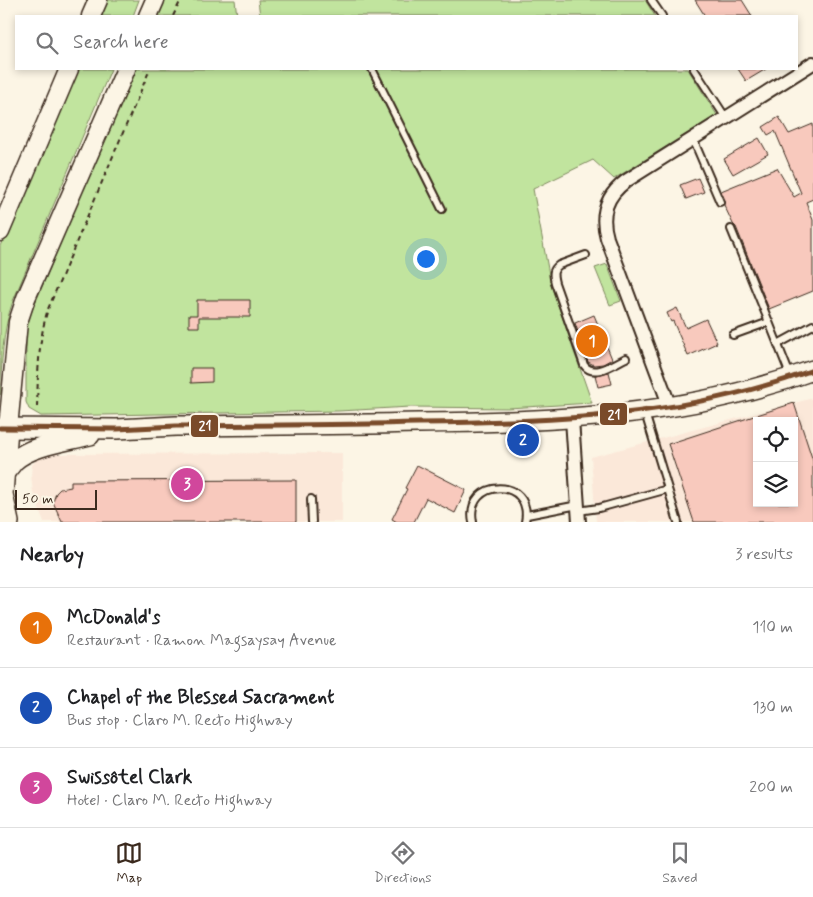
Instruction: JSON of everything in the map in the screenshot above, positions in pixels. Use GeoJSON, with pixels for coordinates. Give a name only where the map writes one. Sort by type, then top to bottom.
{"type":"FeatureCollection","features":[{"type":"Feature","properties":{"kind":"main road"},"geometry":{"type":"LineString","coordinates":[[91,15],[98,0]]}},
{"type":"Feature","properties":{"kind":"main road"},"geometry":{"type":"LineString","coordinates":[[148,15],[155,0]]}},
{"type":"Feature","properties":{"kind":"main road"},"geometry":{"type":"LineString","coordinates":[[0,232],[69,70]]}},
{"type":"Feature","properties":{"kind":"main road"},"geometry":{"type":"LineString","coordinates":[[9,522],[3,494],[4,428],[18,322],[26,298],[126,70]]}},
{"type":"Feature","properties":{"kind":"main road"},"geometry":{"type":"LineString","coordinates":[[4,428],[116,429],[176,426],[510,422],[572,419],[670,407],[732,394],[813,370]]}},
{"type":"Feature","properties":{"kind":"main road"},"geometry":{"type":"LineString","coordinates":[[4,474],[15,460],[37,449],[116,429]]}},
{"type":"Feature","properties":{"kind":"street"},"geometry":{"type":"LineString","coordinates":[[670,407],[607,238],[604,219],[605,209],[617,188],[813,63]]}},
{"type":"Feature","properties":{"kind":"street"},"geometry":{"type":"LineString","coordinates":[[572,419],[578,513]]}},
{"type":"Feature","properties":{"kind":"lane"},"geometry":{"type":"LineString","coordinates":[[651,0],[661,15]]}},
{"type":"Feature","properties":{"kind":"lane"},"geometry":{"type":"LineString","coordinates":[[372,70],[442,210]]}},
{"type":"Feature","properties":{"kind":"lane"},"geometry":{"type":"LineString","coordinates":[[695,70],[726,118]]}},
{"type":"Feature","properties":{"kind":"lane"},"geometry":{"type":"LineString","coordinates":[[693,139],[720,202]]}},
{"type":"Feature","properties":{"kind":"lane"},"geometry":{"type":"LineString","coordinates":[[731,230],[791,378]]}},
{"type":"Feature","properties":{"kind":"lane"},"geometry":{"type":"LineString","coordinates":[[586,255],[559,265],[553,274],[554,284],[584,365],[589,370],[595,372],[626,358]]}},
{"type":"Feature","properties":{"kind":"lane"},"geometry":{"type":"LineString","coordinates":[[733,335],[769,322]]}},
{"type":"Feature","properties":{"kind":"lane"},"geometry":{"type":"LineString","coordinates":[[778,344],[813,325]]}},
{"type":"Feature","properties":{"kind":"lane"},"geometry":{"type":"LineString","coordinates":[[644,411],[678,522]]}},
{"type":"Feature","properties":{"kind":"lane"},"geometry":{"type":"LineString","coordinates":[[473,522],[472,508],[476,500],[489,489],[507,489],[515,492],[525,507],[526,519],[578,513],[668,489]]}},
{"type":"Feature","properties":{"kind":"lane"},"geometry":{"type":"LineString","coordinates":[[311,499],[312,522]]}},
{"type":"Feature","properties":{"kind":"path"},"geometry":{"type":"LineString","coordinates":[[174,15],[181,0]]}},
{"type":"Feature","properties":{"kind":"path"},"geometry":{"type":"LineString","coordinates":[[37,407],[40,348],[48,309],[150,70]]}},
{"type":"Feature","properties":{"kind":"shaded area"},"geometry":{"type":"Polygon","coordinates":[[[813,398],[813,522],[596,522],[591,457],[813,398]]]}},
{"type":"Feature","properties":{"kind":"shaded area"},"geometry":{"type":"Polygon","coordinates":[[[342,453],[342,522],[44,522],[33,493],[31,475],[32,465],[36,460],[43,456],[54,454],[342,453]]]}},
{"type":"Feature","properties":{"kind":"green space"},"geometry":{"type":"Polygon","coordinates":[[[104,0],[139,0],[133,15],[97,15],[104,0]]]}},
{"type":"Feature","properties":{"kind":"green space"},"geometry":{"type":"Polygon","coordinates":[[[164,0],[235,0],[237,15],[157,15],[164,0]]]}},
{"type":"Feature","properties":{"kind":"green space"},"geometry":{"type":"Polygon","coordinates":[[[258,0],[645,0],[654,15],[260,15],[258,0]]]}},
{"type":"Feature","properties":{"kind":"green space"},"geometry":{"type":"Polygon","coordinates":[[[75,70],[111,70],[9,312],[2,359],[0,395],[0,246],[75,70]]]}},
{"type":"Feature","properties":{"kind":"green space"},"geometry":{"type":"Polygon","coordinates":[[[134,70],[689,70],[717,115],[614,179],[593,160],[533,189],[551,285],[592,403],[508,408],[410,407],[339,411],[41,416],[29,409],[26,402],[26,334],[28,320],[134,70]]]}},
{"type":"Feature","properties":{"kind":"green space"},"geometry":{"type":"Polygon","coordinates":[[[607,264],[621,301],[610,305],[595,268],[607,264]]]}},
{"type":"Feature","properties":{"kind":"building"},"geometry":{"type":"Polygon","coordinates":[[[695,0],[742,0],[751,15],[704,15],[695,0]]]}},
{"type":"Feature","properties":{"kind":"building"},"geometry":{"type":"Polygon","coordinates":[[[739,70],[764,70],[746,81],[739,70]]]}},
{"type":"Feature","properties":{"kind":"building"},"geometry":{"type":"Polygon","coordinates":[[[779,117],[789,134],[813,124],[813,199],[806,202],[813,220],[813,291],[769,309],[736,227],[724,205],[725,200],[721,191],[777,168],[794,197],[801,193],[775,131],[768,135],[763,127],[779,117]]]}},
{"type":"Feature","properties":{"kind":"building"},"geometry":{"type":"Polygon","coordinates":[[[759,138],[768,154],[733,174],[724,159],[759,138]]]}},
{"type":"Feature","properties":{"kind":"building"},"geometry":{"type":"Polygon","coordinates":[[[698,178],[704,192],[686,199],[680,185],[698,178]]]}},
{"type":"Feature","properties":{"kind":"building"},"geometry":{"type":"Polygon","coordinates":[[[197,300],[250,300],[250,317],[199,317],[199,327],[189,327],[189,315],[197,315],[197,300]]]}},
{"type":"Feature","properties":{"kind":"building"},"geometry":{"type":"Polygon","coordinates":[[[677,308],[686,328],[706,319],[717,343],[688,356],[673,321],[671,322],[667,313],[677,308]]]}},
{"type":"Feature","properties":{"kind":"building"},"geometry":{"type":"Polygon","coordinates":[[[594,315],[612,359],[603,364],[594,365],[588,362],[575,323],[594,315]]]}},
{"type":"Feature","properties":{"kind":"building"},"geometry":{"type":"Polygon","coordinates":[[[191,368],[212,368],[212,382],[191,383],[191,368]]]}},
{"type":"Feature","properties":{"kind":"building"},"geometry":{"type":"Polygon","coordinates":[[[609,372],[612,384],[598,387],[595,375],[609,372]]]}},
{"type":"Feature","properties":{"kind":"building"},"geometry":{"type":"Polygon","coordinates":[[[794,403],[813,461],[813,522],[694,522],[668,444],[794,403]]]}},
{"type":"Feature","properties":{"kind":"building"},"geometry":{"type":"Polygon","coordinates":[[[417,465],[466,490],[455,513],[426,498],[414,522],[397,522],[392,519],[417,465]]]}},
{"type":"Feature","properties":{"kind":"building"},"geometry":{"type":"Polygon","coordinates":[[[296,480],[296,522],[62,522],[53,502],[56,493],[60,489],[71,487],[71,481],[296,480]]]}},
{"type":"Feature","properties":{"kind":"transit line","name":"21"},"geometry":{"type":"LineString","coordinates":[[0,428],[117,429],[176,426],[518,421],[568,418],[618,414],[717,398],[765,386],[813,370]]}},
{"type":"Feature","properties":{"kind":"place","name":"McDonald's"},"geometry":{"type":"Point","coordinates":[592,341]}},
{"type":"Feature","properties":{"kind":"place","name":"Chapel of the Blessed Sacrament"},"geometry":{"type":"Point","coordinates":[523,440]}},
{"type":"Feature","properties":{"kind":"place","name":"Swissôtel Clark"},"geometry":{"type":"Point","coordinates":[187,484]}}]}
